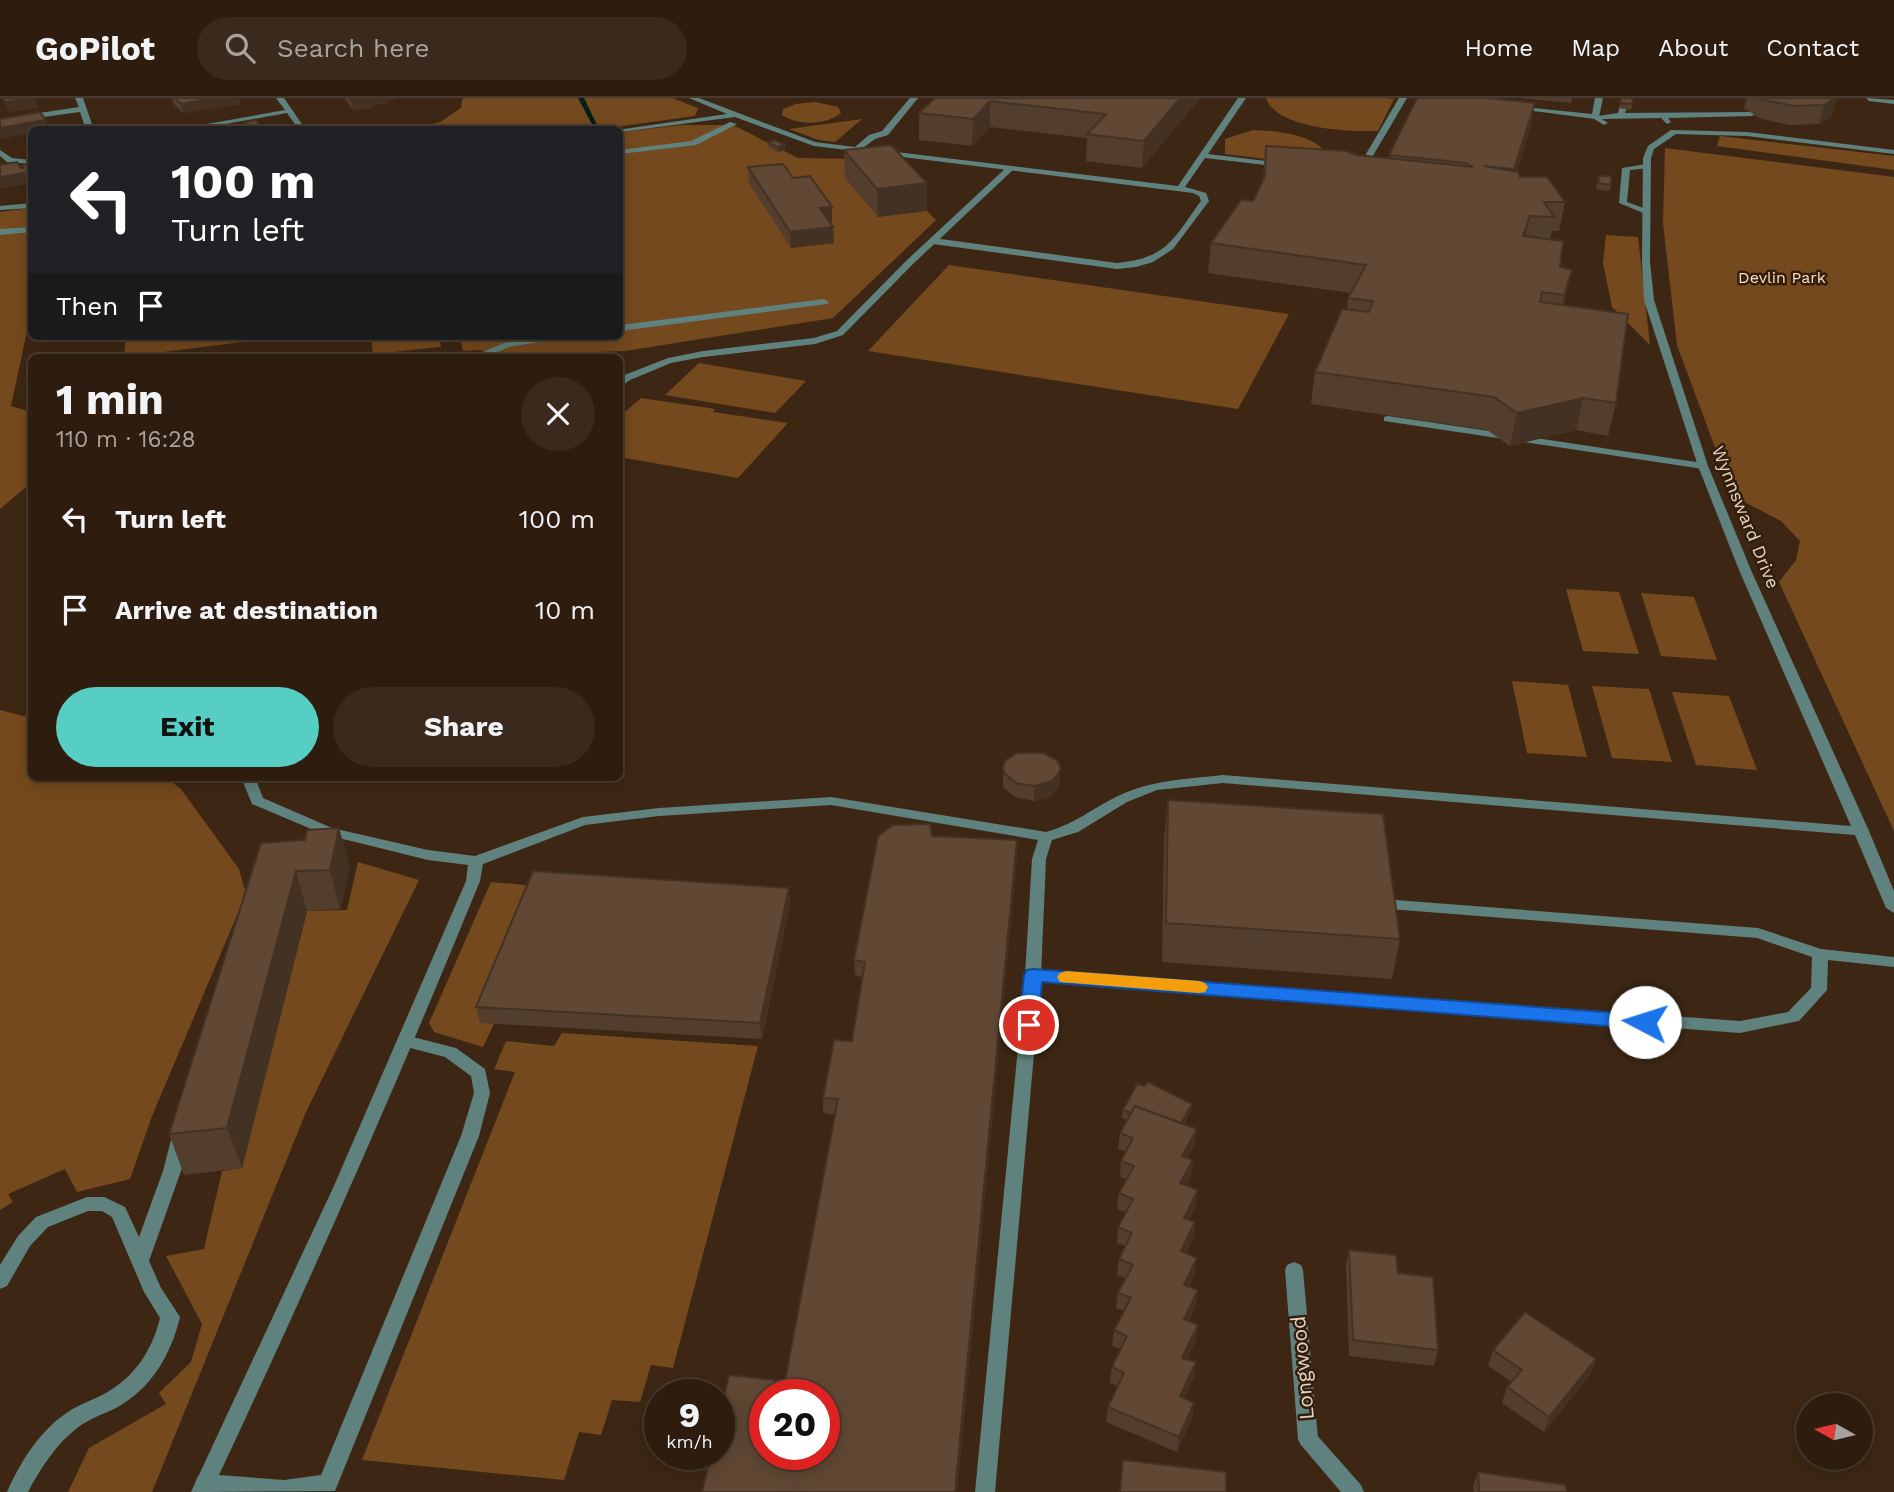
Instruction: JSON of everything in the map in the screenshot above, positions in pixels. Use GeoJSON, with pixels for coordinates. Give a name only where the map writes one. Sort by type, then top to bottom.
{"type":"FeatureCollection","features":[{"type":"Feature","properties":{"kind":"street"},"geometry":{"type":"LineString","coordinates":[[79,98],[89,126]]}},
{"type":"Feature","properties":{"kind":"street"},"geometry":{"type":"LineString","coordinates":[[281,98],[300,126]]}},
{"type":"Feature","properties":{"kind":"street"},"geometry":{"type":"LineString","coordinates":[[693,98],[814,144],[1195,191],[1203,195],[1205,201],[1168,251],[1157,260],[1142,265],[1117,266],[933,241]]}},
{"type":"Feature","properties":{"kind":"street"},"geometry":{"type":"LineString","coordinates":[[857,149],[872,137],[885,133],[914,98]]}},
{"type":"Feature","properties":{"kind":"street"},"geometry":{"type":"LineString","coordinates":[[1180,189],[1242,98]]}},
{"type":"Feature","properties":{"kind":"street"},"geometry":{"type":"LineString","coordinates":[[1345,173],[1356,178],[1403,98]]}},
{"type":"Feature","properties":{"kind":"street"},"geometry":{"type":"LineString","coordinates":[[1595,117],[1599,98]]}},
{"type":"Feature","properties":{"kind":"street"},"geometry":{"type":"LineString","coordinates":[[1621,115],[1626,98]]}},
{"type":"Feature","properties":{"kind":"street"},"geometry":{"type":"LineString","coordinates":[[1869,99],[1894,102]]}},
{"type":"Feature","properties":{"kind":"street"},"geometry":{"type":"LineString","coordinates":[[1502,107],[1595,117],[1752,114]]}},
{"type":"Feature","properties":{"kind":"street"},"geometry":{"type":"LineString","coordinates":[[0,121],[83,109]]}},
{"type":"Feature","properties":{"kind":"street"},"geometry":{"type":"LineString","coordinates":[[200,126],[289,111]]}},
{"type":"Feature","properties":{"kind":"street"},"geometry":{"type":"LineString","coordinates":[[623,130],[736,115]]}},
{"type":"Feature","properties":{"kind":"street"},"geometry":{"type":"LineString","coordinates":[[1663,116],[1674,132]]}},
{"type":"Feature","properties":{"kind":"street"},"geometry":{"type":"LineString","coordinates":[[1595,117],[1604,122]]}},
{"type":"Feature","properties":{"kind":"street"},"geometry":{"type":"LineString","coordinates":[[623,152],[693,143],[733,124]]}},
{"type":"Feature","properties":{"kind":"street"},"geometry":{"type":"LineString","coordinates":[[1646,212],[1623,203],[1626,168],[1646,166],[1651,148],[1674,132],[1747,134],[1894,152]]}},
{"type":"Feature","properties":{"kind":"street"},"geometry":{"type":"LineString","coordinates":[[0,152],[10,160],[28,162]]}},
{"type":"Feature","properties":{"kind":"street"},"geometry":{"type":"LineString","coordinates":[[1204,156],[1294,166]]}},
{"type":"Feature","properties":{"kind":"street","name":"Wynnsward Drive"},"geometry":{"type":"LineString","coordinates":[[1646,166],[1650,300],[1703,466],[1745,570],[1894,908]]}},
{"type":"Feature","properties":{"kind":"street"},"geometry":{"type":"LineString","coordinates":[[623,381],[668,361],[703,354],[815,341],[840,333],[1011,168]]}},
{"type":"Feature","properties":{"kind":"street"},"geometry":{"type":"LineString","coordinates":[[0,208],[28,205]]}},
{"type":"Feature","properties":{"kind":"street"},"geometry":{"type":"LineString","coordinates":[[0,232],[28,229]]}},
{"type":"Feature","properties":{"kind":"street"},"geometry":{"type":"LineString","coordinates":[[623,328],[824,302]]}},
{"type":"Feature","properties":{"kind":"street"},"geometry":{"type":"LineString","coordinates":[[484,354],[507,345],[535,340]]}},
{"type":"Feature","properties":{"kind":"street"},"geometry":{"type":"LineString","coordinates":[[1388,419],[1703,466]]}},
{"type":"Feature","properties":{"kind":"street"},"geometry":{"type":"LineString","coordinates":[[250,781],[257,801],[328,831],[428,855],[476,861],[583,821],[659,812],[831,802],[1046,838],[1073,829],[1122,799],[1155,786],[1223,779],[1862,831]]}},
{"type":"Feature","properties":{"kind":"street"},"geometry":{"type":"LineString","coordinates":[[985,1492],[1033,975],[1039,859],[1046,838]]}},
{"type":"Feature","properties":{"kind":"street"},"geometry":{"type":"LineString","coordinates":[[405,1041],[450,1052],[480,1073],[482,1093],[470,1136],[328,1484],[284,1489],[203,1488],[405,1041],[473,881],[476,861]]}},
{"type":"Feature","properties":{"kind":"street"},"geometry":{"type":"LineString","coordinates":[[1382,904],[1758,933],[1820,954],[1894,962]]}},
{"type":"Feature","properties":{"kind":"street"},"geometry":{"type":"LineString","coordinates":[[1033,975],[1740,1027],[1793,1017],[1819,990],[1820,954]]}},
{"type":"Feature","properties":{"kind":"street"},"geometry":{"type":"LineString","coordinates":[[140,1260],[172,1171],[186,1118]]}},
{"type":"Feature","properties":{"kind":"street"},"geometry":{"type":"LineString","coordinates":[[0,1281],[24,1241],[42,1222],[87,1204],[104,1204],[119,1212],[153,1293],[170,1317],[167,1339],[152,1367],[114,1399],[73,1419],[41,1449],[17,1492]]}},
{"type":"Feature","properties":{"kind":"street","name":"Longwood"},"geometry":{"type":"LineString","coordinates":[[1294,1270],[1308,1439],[1354,1492]]}},
{"type":"Feature","properties":{"kind":"green space"},"geometry":{"type":"Polygon","coordinates":[[[463,98],[672,98],[698,108],[695,116],[622,126],[423,126],[440,122],[461,108],[463,98]]]}},
{"type":"Feature","properties":{"kind":"green space"},"geometry":{"type":"Polygon","coordinates":[[[1266,98],[1394,99],[1378,131],[1366,131],[1333,129],[1298,122],[1273,108],[1266,98]]]}},
{"type":"Feature","properties":{"kind":"green space"},"geometry":{"type":"Polygon","coordinates":[[[815,102],[838,107],[841,113],[828,120],[812,123],[796,121],[782,115],[783,109],[796,104],[815,102]]]}},
{"type":"Feature","properties":{"kind":"green space"},"geometry":{"type":"Polygon","coordinates":[[[862,119],[835,142],[819,140],[789,129],[862,119]]]}},
{"type":"Feature","properties":{"kind":"green space"},"geometry":{"type":"Polygon","coordinates":[[[682,125],[733,125],[798,158],[861,159],[889,173],[936,220],[833,318],[625,351],[504,354],[463,351],[460,340],[623,340],[623,132],[682,125]]]}},
{"type":"Feature","properties":{"kind":"green space"},"geometry":{"type":"Polygon","coordinates":[[[1253,130],[1288,134],[1312,141],[1328,156],[1330,167],[1225,154],[1225,139],[1253,130]]]}},
{"type":"Feature","properties":{"kind":"green space"},"geometry":{"type":"Polygon","coordinates":[[[1720,136],[1894,156],[1894,170],[1717,146],[1720,136]]]}},
{"type":"Feature","properties":{"kind":"green space","name":"Devlin Park"},"geometry":{"type":"Polygon","coordinates":[[[1665,148],[1894,177],[1894,831],[1779,582],[1796,560],[1800,541],[1781,521],[1733,496],[1677,345],[1663,223],[1665,148]]]}},
{"type":"Feature","properties":{"kind":"green space"},"geometry":{"type":"Polygon","coordinates":[[[28,208],[28,326],[11,406],[28,411],[28,486],[0,509],[0,212],[28,208]]]}},
{"type":"Feature","properties":{"kind":"green space"},"geometry":{"type":"Polygon","coordinates":[[[1606,235],[1638,237],[1650,345],[1612,307],[1603,263],[1606,235]]]}},
{"type":"Feature","properties":{"kind":"green space"},"geometry":{"type":"Polygon","coordinates":[[[949,265],[1289,314],[1238,409],[868,351],[949,265]]]}},
{"type":"Feature","properties":{"kind":"green space"},"geometry":{"type":"Polygon","coordinates":[[[126,340],[245,340],[148,354],[124,354],[126,340]]]}},
{"type":"Feature","properties":{"kind":"green space"},"geometry":{"type":"Polygon","coordinates":[[[371,340],[440,340],[441,347],[373,354],[371,340]]]}},
{"type":"Feature","properties":{"kind":"green space"},"geometry":{"type":"Polygon","coordinates":[[[699,363],[806,381],[775,413],[665,395],[699,363]]]}},
{"type":"Feature","properties":{"kind":"green space"},"geometry":{"type":"Polygon","coordinates":[[[641,398],[788,423],[738,478],[623,458],[623,413],[641,398]]]}},
{"type":"Feature","properties":{"kind":"green space"},"geometry":{"type":"Polygon","coordinates":[[[1566,589],[1619,592],[1639,654],[1583,651],[1566,589]]]}},
{"type":"Feature","properties":{"kind":"green space"},"geometry":{"type":"Polygon","coordinates":[[[1641,593],[1694,597],[1717,660],[1661,656],[1641,593]]]}},
{"type":"Feature","properties":{"kind":"green space"},"geometry":{"type":"Polygon","coordinates":[[[1512,681],[1568,685],[1587,757],[1527,753],[1512,681]]]}},
{"type":"Feature","properties":{"kind":"green space"},"geometry":{"type":"Polygon","coordinates":[[[1592,686],[1649,689],[1672,762],[1612,758],[1592,686]]]}},
{"type":"Feature","properties":{"kind":"green space"},"geometry":{"type":"Polygon","coordinates":[[[1672,692],[1729,696],[1757,770],[1696,765],[1672,692]]]}},
{"type":"Feature","properties":{"kind":"green space"},"geometry":{"type":"Polygon","coordinates":[[[0,710],[28,717],[28,781],[170,781],[181,789],[239,869],[246,894],[152,1116],[130,1179],[77,1192],[65,1169],[8,1194],[13,1202],[0,1210],[0,710]]]}},
{"type":"Feature","properties":{"kind":"green space"},"geometry":{"type":"Polygon","coordinates":[[[358,862],[419,880],[306,1112],[152,1492],[68,1492],[89,1448],[166,1404],[159,1393],[191,1362],[202,1324],[166,1256],[204,1249],[222,1171],[242,1168],[307,911],[347,910],[358,862]]]}},
{"type":"Feature","properties":{"kind":"green space"},"geometry":{"type":"Polygon","coordinates":[[[491,882],[536,886],[480,1022],[494,1024],[483,1047],[434,1032],[429,1023],[491,882]]]}},
{"type":"Feature","properties":{"kind":"green space"},"geometry":{"type":"Polygon","coordinates":[[[562,1033],[758,1046],[673,1368],[651,1365],[647,1379],[644,1379],[640,1402],[612,1400],[601,1435],[579,1432],[564,1480],[362,1460],[515,1072],[494,1069],[506,1041],[554,1046],[562,1033]]]}},
{"type":"Feature","properties":{"kind":"building"},"geometry":{"type":"Polygon","coordinates":[[[3,98],[35,98],[5,102],[3,98]]]}},
{"type":"Feature","properties":{"kind":"building"},"geometry":{"type":"Polygon","coordinates":[[[175,98],[213,98],[181,104],[175,98]]]}},
{"type":"Feature","properties":{"kind":"building"},"geometry":{"type":"Polygon","coordinates":[[[935,98],[1180,98],[1144,141],[1087,134],[1106,114],[990,101],[973,119],[919,113],[935,98]]]}},
{"type":"Feature","properties":{"kind":"building"},"geometry":{"type":"Polygon","coordinates":[[[1417,98],[1487,98],[1535,103],[1514,169],[1484,166],[1518,172],[1520,177],[1547,177],[1565,202],[1544,202],[1554,217],[1530,216],[1523,236],[1563,241],[1560,267],[1572,270],[1564,295],[1542,292],[1540,302],[1628,314],[1616,403],[1583,398],[1517,413],[1494,397],[1315,372],[1342,309],[1369,312],[1373,301],[1348,298],[1366,265],[1211,243],[1241,200],[1253,201],[1265,176],[1266,146],[1346,151],[1357,155],[1473,167],[1466,163],[1389,155],[1417,98]]]}},
{"type":"Feature","properties":{"kind":"building"},"geometry":{"type":"Polygon","coordinates":[[[1621,98],[1633,98],[1632,104],[1620,103],[1621,98]]]}},
{"type":"Feature","properties":{"kind":"building"},"geometry":{"type":"Polygon","coordinates":[[[1761,98],[1836,98],[1824,105],[1794,106],[1761,98]]]}},
{"type":"Feature","properties":{"kind":"building"},"geometry":{"type":"Polygon","coordinates":[[[40,112],[46,120],[0,128],[0,119],[40,112]]]}},
{"type":"Feature","properties":{"kind":"building"},"geometry":{"type":"Polygon","coordinates":[[[256,120],[261,126],[247,126],[244,122],[256,120]]]}},
{"type":"Feature","properties":{"kind":"building"},"geometry":{"type":"Polygon","coordinates":[[[775,140],[785,145],[777,147],[768,142],[775,140]]]}},
{"type":"Feature","properties":{"kind":"building"},"geometry":{"type":"Polygon","coordinates":[[[891,145],[927,183],[877,189],[844,150],[891,145]]]}},
{"type":"Feature","properties":{"kind":"building"},"geometry":{"type":"Polygon","coordinates":[[[17,162],[23,168],[22,165],[28,164],[28,178],[24,173],[0,177],[0,165],[17,162]]]}},
{"type":"Feature","properties":{"kind":"building"},"geometry":{"type":"Polygon","coordinates":[[[783,164],[793,178],[810,176],[832,207],[820,208],[833,227],[790,232],[748,167],[783,164]]]}},
{"type":"Feature","properties":{"kind":"building"},"geometry":{"type":"Polygon","coordinates":[[[1599,176],[1611,176],[1611,185],[1598,183],[1599,176]]]}},
{"type":"Feature","properties":{"kind":"building"},"geometry":{"type":"Polygon","coordinates":[[[1017,753],[1043,753],[1057,760],[1060,771],[1052,781],[1034,786],[1016,783],[1004,773],[1003,767],[1005,761],[1017,753]]]}},
{"type":"Feature","properties":{"kind":"building"},"geometry":{"type":"Polygon","coordinates":[[[1168,800],[1383,814],[1400,939],[1166,923],[1168,800]]]}},
{"type":"Feature","properties":{"kind":"building"},"geometry":{"type":"Polygon","coordinates":[[[930,824],[932,836],[1017,840],[955,1492],[702,1492],[707,1470],[735,1470],[735,1379],[728,1379],[729,1375],[766,1379],[749,1379],[749,1470],[840,1470],[840,1379],[785,1379],[838,1099],[823,1098],[834,1040],[852,1041],[865,962],[854,960],[878,836],[893,825],[930,824]]]}},
{"type":"Feature","properties":{"kind":"building"},"geometry":{"type":"Polygon","coordinates":[[[339,828],[330,870],[296,871],[227,1128],[169,1134],[261,843],[305,840],[307,830],[339,828]]]}},
{"type":"Feature","properties":{"kind":"building"},"geometry":{"type":"Polygon","coordinates":[[[533,871],[789,888],[760,1023],[476,1007],[533,871]]]}},
{"type":"Feature","properties":{"kind":"building"},"geometry":{"type":"Polygon","coordinates":[[[1148,1082],[1192,1104],[1181,1123],[1135,1106],[1131,1113],[1123,1110],[1137,1084],[1144,1086],[1148,1082]]]}},
{"type":"Feature","properties":{"kind":"building"},"geometry":{"type":"Polygon","coordinates":[[[1135,1106],[1197,1129],[1182,1156],[1193,1160],[1180,1183],[1198,1190],[1184,1218],[1195,1222],[1181,1251],[1197,1258],[1184,1285],[1198,1290],[1184,1319],[1198,1325],[1182,1358],[1196,1362],[1180,1396],[1194,1403],[1179,1437],[1108,1407],[1124,1373],[1112,1367],[1127,1336],[1114,1330],[1131,1298],[1118,1293],[1133,1265],[1119,1259],[1132,1233],[1118,1227],[1133,1199],[1119,1193],[1134,1166],[1121,1161],[1133,1138],[1120,1133],[1135,1106]]]}},
{"type":"Feature","properties":{"kind":"building"},"geometry":{"type":"Polygon","coordinates":[[[1349,1250],[1396,1255],[1398,1273],[1433,1277],[1438,1350],[1353,1340],[1349,1250]]]}},
{"type":"Feature","properties":{"kind":"building"},"geometry":{"type":"Polygon","coordinates":[[[1525,1312],[1596,1359],[1549,1417],[1507,1387],[1522,1370],[1493,1350],[1525,1312]]]}},
{"type":"Feature","properties":{"kind":"building"},"geometry":{"type":"Polygon","coordinates":[[[1123,1460],[1226,1472],[1226,1492],[1120,1492],[1123,1460]]]}},
{"type":"Feature","properties":{"kind":"building"},"geometry":{"type":"Polygon","coordinates":[[[1478,1472],[1566,1485],[1567,1492],[1479,1492],[1478,1472]]]}},
{"type":"Feature","properties":{"kind":"waterway"},"geometry":{"type":"LineString","coordinates":[[581,98],[596,126]]}},
{"type":"Feature","properties":{"kind":"slow traffic"},"geometry":{"type":"LineString","coordinates":[[1066,977],[1199,987]]}},
{"type":"Feature","properties":{"kind":"route"},"geometry":{"type":"LineString","coordinates":[[1029,1025],[1033,975],[1645,1022]]}}]}
